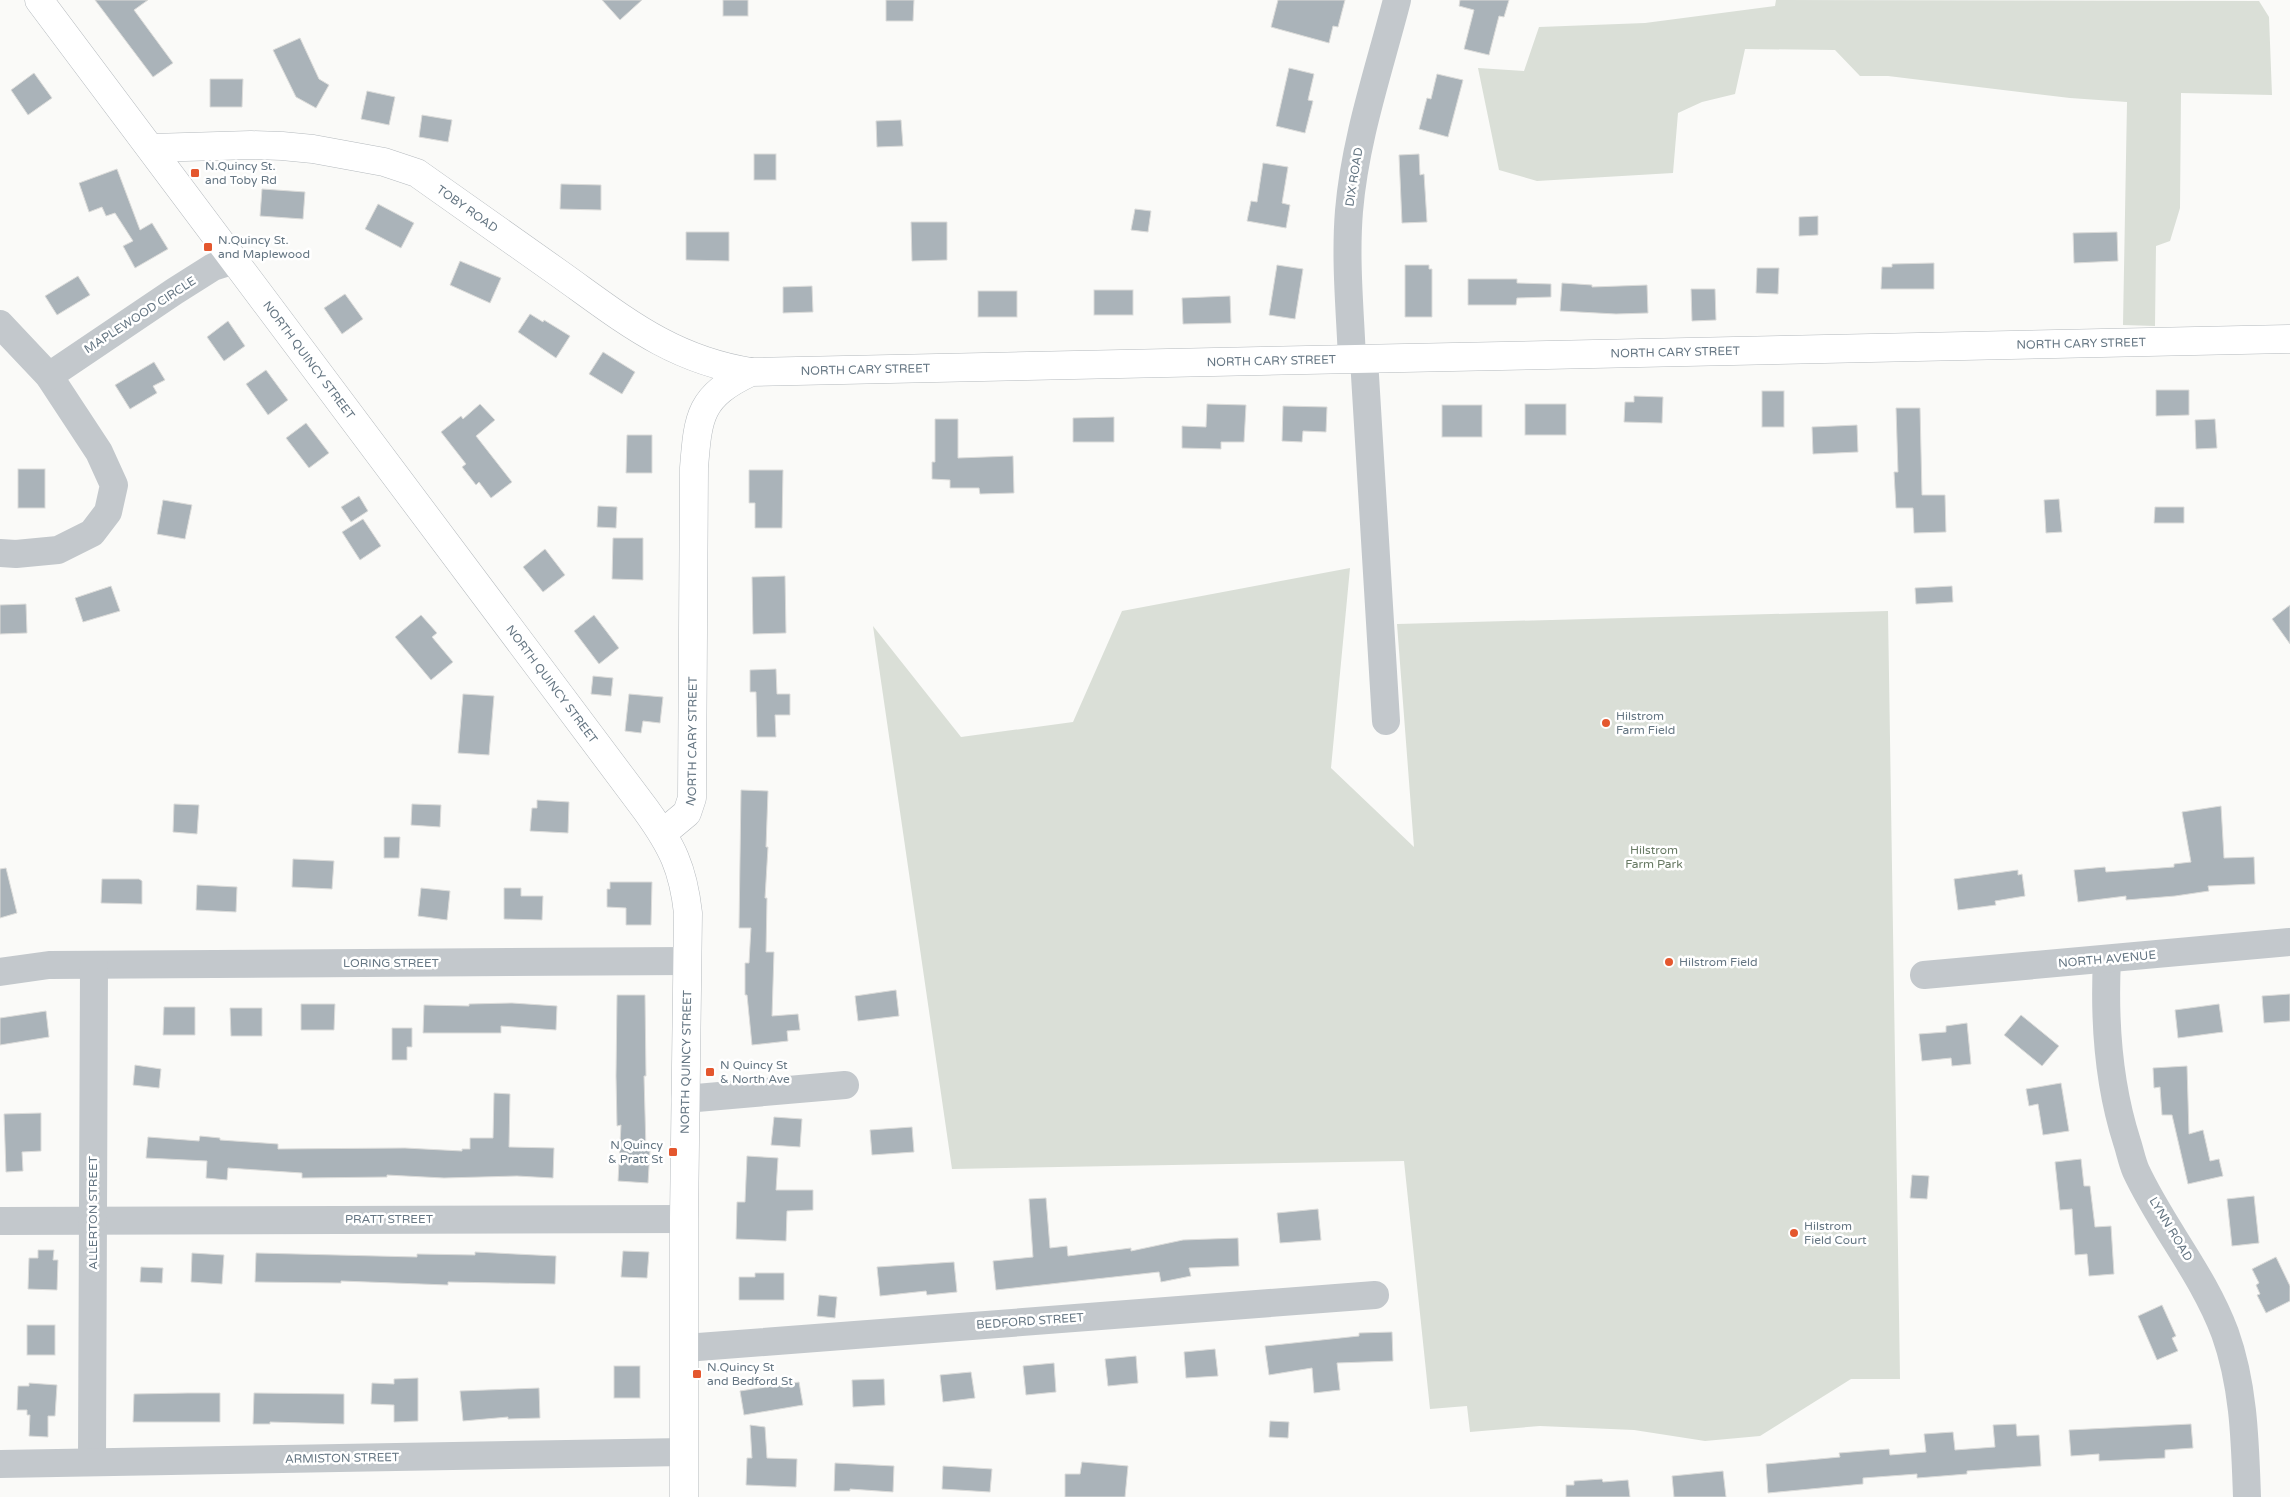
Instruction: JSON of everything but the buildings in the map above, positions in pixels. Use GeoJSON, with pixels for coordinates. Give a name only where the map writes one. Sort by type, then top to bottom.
{"type":"FeatureCollection","features":[{"type":"Feature","properties":{"kind":"main road","name":"NORTH QUINCY STREET"},"geometry":{"type":"LineString","coordinates":[[39,0],[152,148],[663,833],[678,862],[685,887],[688,913],[684,1218],[684,1497]]}},
{"type":"Feature","properties":{"kind":"main road","name":"TOBY ROAD"},"geometry":{"type":"LineString","coordinates":[[152,148],[282,146],[313,149],[401,167],[417,173],[651,338],[722,368],[751,372]]}},
{"type":"Feature","properties":{"kind":"main road","name":"NORTH CARY STREET"},"geometry":{"type":"LineString","coordinates":[[663,833],[687,813],[692,798],[694,468],[696,440],[705,407],[716,392],[730,382],[751,372],[2290,339]]}},
{"type":"Feature","properties":{"kind":"street","name":"DIX ROAD"},"geometry":{"type":"LineString","coordinates":[[1386,721],[1348,253],[1349,213],[1354,171],[1364,122],[1397,0]]}},
{"type":"Feature","properties":{"kind":"street","name":"MAPLEWOOD CIRCLE"},"geometry":{"type":"LineString","coordinates":[[49,376],[213,267],[235,260]]}},
{"type":"Feature","properties":{"kind":"street"},"geometry":{"type":"LineString","coordinates":[[0,324],[49,376],[99,452],[114,485],[108,512],[92,533],[58,550],[16,554],[0,553]]}},
{"type":"Feature","properties":{"kind":"street","name":"NORTH AVENUE"},"geometry":{"type":"LineString","coordinates":[[1924,975],[2290,942]]}},
{"type":"Feature","properties":{"kind":"street","name":"LYNN ROAD"},"geometry":{"type":"LineString","coordinates":[[2107,959],[2105,994],[2108,1054],[2120,1121],[2135,1170],[2196,1270],[2225,1333],[2236,1371],[2244,1426],[2247,1497]]}},
{"type":"Feature","properties":{"kind":"street","name":"LORING STREET"},"geometry":{"type":"LineString","coordinates":[[0,972],[49,965],[687,961]]}},
{"type":"Feature","properties":{"kind":"street","name":"ALLERTON STREET"},"geometry":{"type":"LineString","coordinates":[[92,1462],[94,965]]}},
{"type":"Feature","properties":{"kind":"street"},"geometry":{"type":"LineString","coordinates":[[685,1099],[845,1085]]}},
{"type":"Feature","properties":{"kind":"street","name":"PRATT STREET"},"geometry":{"type":"LineString","coordinates":[[0,1221],[684,1218]]}},
{"type":"Feature","properties":{"kind":"street","name":"BEDFORD STREET"},"geometry":{"type":"LineString","coordinates":[[685,1348],[1374,1295]]}},
{"type":"Feature","properties":{"kind":"street","name":"ARMISTON STREET"},"geometry":{"type":"LineString","coordinates":[[0,1464],[684,1452]]}},
{"type":"Feature","properties":{"kind":"green space"},"geometry":{"type":"Polygon","coordinates":[[[1776,0],[2259,1],[2269,17],[2272,95],[2181,93],[2180,208],[2170,241],[2156,246],[2155,326],[2123,325],[2127,102],[2070,98],[1888,76],[1860,76],[1835,50],[1745,49],[1735,94],[1702,102],[1678,113],[1673,173],[1537,181],[1499,170],[1478,68],[1524,71],[1539,27],[1645,23],[1775,6],[1776,0]]]}},
{"type":"Feature","properties":{"kind":"green space","name":"Hilstrom Farm Park"},"geometry":{"type":"Polygon","coordinates":[[[1350,568],[1331,768],[1414,847],[1397,624],[1888,611],[1900,1379],[1851,1379],[1760,1436],[1705,1441],[1634,1430],[1540,1426],[1470,1432],[1467,1406],[1430,1409],[1404,1161],[952,1169],[873,626],[961,737],[1073,722],[1122,611],[1350,568]]]}},
{"type":"Feature","properties":{"kind":"place","name":"N.Quincy St. and Toby Rd"},"geometry":{"type":"Point","coordinates":[195,173]}},
{"type":"Feature","properties":{"kind":"place","name":"N.Quincy St. and Maplewood"},"geometry":{"type":"Point","coordinates":[208,247]}},
{"type":"Feature","properties":{"kind":"place","name":"Hilstrom Farm Field"},"geometry":{"type":"Point","coordinates":[1606,723]}},
{"type":"Feature","properties":{"kind":"place","name":"Hilstrom Field"},"geometry":{"type":"Point","coordinates":[1669,962]}},
{"type":"Feature","properties":{"kind":"place","name":"N Quincy St & North Ave"},"geometry":{"type":"Point","coordinates":[710,1072]}},
{"type":"Feature","properties":{"kind":"place","name":"N Quincy & Pratt St"},"geometry":{"type":"Point","coordinates":[673,1152]}},
{"type":"Feature","properties":{"kind":"place","name":"Hilstrom Field Court"},"geometry":{"type":"Point","coordinates":[1794,1233]}},
{"type":"Feature","properties":{"kind":"place","name":"N.Quincy St and Bedford St"},"geometry":{"type":"Point","coordinates":[697,1374]}}]}
